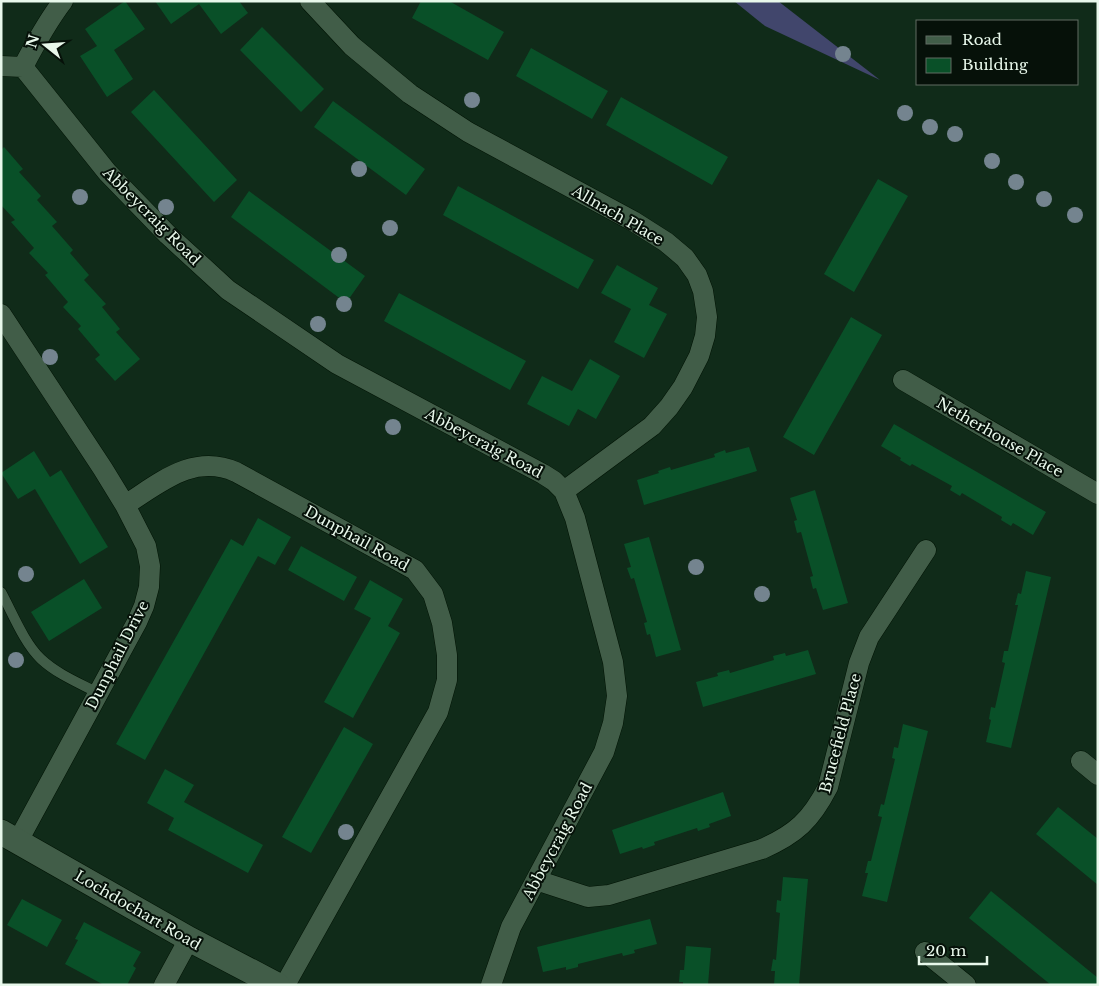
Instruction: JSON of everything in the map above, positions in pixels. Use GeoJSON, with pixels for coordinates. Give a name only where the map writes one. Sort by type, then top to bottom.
{"type":"FeatureCollection","features":[{"type":"Feature","properties":{"kind":"street"},"geometry":{"type":"LineString","coordinates":[[1,66],[23,67],[38,38],[53,14],[64,1]]}},
{"type":"Feature","properties":{"kind":"street","name":"Allnach Place"},"geometry":{"type":"LineString","coordinates":[[310,1],[352,46],[410,94],[468,132],[632,221],[666,242],[685,258],[697,275],[703,290],[707,317],[705,336],[699,356],[683,387],[652,426],[564,491]]}},
{"type":"Feature","properties":{"kind":"street","name":"Abbeycraig Road"},"geometry":{"type":"LineString","coordinates":[[23,67],[107,172],[168,235],[228,290],[337,364],[543,474],[564,491],[575,518],[613,662],[617,696],[613,723],[604,752],[512,927],[490,985]]}},
{"type":"Feature","properties":{"kind":"street","name":"Dunphail Drive"},"geometry":{"type":"LineString","coordinates":[[1,314],[125,505],[146,546],[150,566],[149,587],[137,622],[98,693],[9,836]]}},
{"type":"Feature","properties":{"kind":"street","name":"Netherhouse Place"},"geometry":{"type":"LineString","coordinates":[[903,380],[1098,494]]}},
{"type":"Feature","properties":{"kind":"street","name":"Dunphail Road"},"geometry":{"type":"LineString","coordinates":[[125,505],[187,468],[218,466],[236,472],[415,570],[433,594],[442,623],[446,654],[447,680],[438,712],[285,985]]}},
{"type":"Feature","properties":{"kind":"street","name":"Brucefield Place"},"geometry":{"type":"LineString","coordinates":[[536,880],[588,897],[609,895],[762,849],[785,839],[804,824],[819,804],[828,786],[858,663],[869,637],[926,550]]}},
{"type":"Feature","properties":{"kind":"street"},"geometry":{"type":"LineString","coordinates":[[1080,761],[1098,775]]}},
{"type":"Feature","properties":{"kind":"street","name":"Lochdochart Road"},"geometry":{"type":"LineString","coordinates":[[9,836],[188,939],[277,985]]}},
{"type":"Feature","properties":{"kind":"street"},"geometry":{"type":"LineString","coordinates":[[164,985],[188,939]]}},
{"type":"Feature","properties":{"kind":"street"},"geometry":{"type":"LineString","coordinates":[[925,952],[966,985]]}},
{"type":"Feature","properties":{"kind":"lane"},"geometry":{"type":"LineString","coordinates":[[1,592],[32,648],[41,659],[98,693]]}},
{"type":"Feature","properties":{"kind":"shaded area"},"geometry":{"type":"Polygon","coordinates":[[[734,1],[778,1],[880,80],[765,26],[734,1]]]}},
{"type":"Feature","properties":{"kind":"building"},"geometry":{"type":"Polygon","coordinates":[[[125,1],[145,29],[114,50],[133,79],[107,97],[80,56],[97,46],[85,29],[125,1]]]}},
{"type":"Feature","properties":{"kind":"building"},"geometry":{"type":"Polygon","coordinates":[[[155,1],[239,1],[248,13],[221,34],[199,4],[171,24],[155,1]]]}},
{"type":"Feature","properties":{"kind":"building"},"geometry":{"type":"Polygon","coordinates":[[[421,1],[449,1],[504,32],[488,60],[412,18],[421,1]]]}},
{"type":"Feature","properties":{"kind":"building"},"geometry":{"type":"Polygon","coordinates":[[[262,27],[324,89],[301,112],[240,50],[262,27]]]}},
{"type":"Feature","properties":{"kind":"building"},"geometry":{"type":"Polygon","coordinates":[[[531,48],[608,91],[592,119],[516,76],[531,48]]]}},
{"type":"Feature","properties":{"kind":"building"},"geometry":{"type":"Polygon","coordinates":[[[154,90],[237,180],[214,202],[131,112],[154,90]]]}},
{"type":"Feature","properties":{"kind":"building"},"geometry":{"type":"Polygon","coordinates":[[[621,97],[728,157],[712,185],[606,125],[621,97]]]}},
{"type":"Feature","properties":{"kind":"building"},"geometry":{"type":"Polygon","coordinates":[[[333,101],[425,169],[406,195],[314,127],[333,101]]]}},
{"type":"Feature","properties":{"kind":"building"},"geometry":{"type":"Polygon","coordinates":[[[4,147],[23,169],[19,172],[41,196],[37,200],[57,222],[52,226],[73,250],[70,253],[89,275],[84,280],[106,304],[102,307],[120,329],[116,332],[140,359],[115,381],[95,359],[100,355],[78,329],[81,326],[63,307],[68,302],[45,275],[48,273],[29,253],[34,248],[11,222],[15,220],[1,205],[1,150],[4,147]]]}},
{"type":"Feature","properties":{"kind":"building"},"geometry":{"type":"Polygon","coordinates":[[[878,179],[908,196],[854,292],[824,274],[878,179]]]}},
{"type":"Feature","properties":{"kind":"building"},"geometry":{"type":"Polygon","coordinates":[[[458,186],[594,260],[578,289],[443,215],[458,186]]]}},
{"type":"Feature","properties":{"kind":"building"},"geometry":{"type":"Polygon","coordinates":[[[249,191],[365,276],[346,303],[231,217],[249,191]]]}},
{"type":"Feature","properties":{"kind":"building"},"geometry":{"type":"Polygon","coordinates":[[[617,265],[658,288],[649,305],[667,314],[644,358],[614,342],[631,309],[601,293],[617,265]]]}},
{"type":"Feature","properties":{"kind":"building"},"geometry":{"type":"Polygon","coordinates":[[[399,293],[526,361],[510,390],[384,321],[399,293]]]}},
{"type":"Feature","properties":{"kind":"building"},"geometry":{"type":"Polygon","coordinates":[[[851,317],[882,335],[814,455],[783,437],[851,317]]]}},
{"type":"Feature","properties":{"kind":"building"},"geometry":{"type":"Polygon","coordinates":[[[590,359],[620,376],[596,419],[578,409],[569,426],[527,404],[542,376],[572,391],[590,359]]]}},
{"type":"Feature","properties":{"kind":"building"},"geometry":{"type":"Polygon","coordinates":[[[894,424],[1046,512],[1033,535],[1013,523],[1011,526],[1001,520],[1002,517],[962,493],[960,496],[950,490],[952,486],[912,464],[910,466],[881,446],[894,424]]]}},
{"type":"Feature","properties":{"kind":"building"},"geometry":{"type":"Polygon","coordinates":[[[749,447],[757,471],[644,505],[637,480],[659,473],[658,471],[670,467],[671,470],[715,457],[714,454],[725,450],[726,453],[749,447]]]}},
{"type":"Feature","properties":{"kind":"building"},"geometry":{"type":"Polygon","coordinates":[[[34,451],[50,477],[61,470],[108,547],[80,564],[35,489],[18,499],[1,473],[34,451]]]}},
{"type":"Feature","properties":{"kind":"building"},"geometry":{"type":"Polygon","coordinates":[[[815,490],[848,603],[823,610],[816,588],[813,589],[810,577],[813,576],[801,532],[797,533],[794,521],[797,520],[790,498],[815,490]]]}},
{"type":"Feature","properties":{"kind":"building"},"geometry":{"type":"Polygon","coordinates":[[[258,518],[291,537],[275,565],[258,556],[145,760],[116,744],[231,539],[243,546],[258,518]]]}},
{"type":"Feature","properties":{"kind":"building"},"geometry":{"type":"Polygon","coordinates":[[[649,537],[681,650],[656,657],[650,634],[647,635],[644,623],[647,622],[634,578],[631,579],[627,568],[631,567],[624,544],[649,537]]]}},
{"type":"Feature","properties":{"kind":"building"},"geometry":{"type":"Polygon","coordinates":[[[301,546],[357,577],[344,601],[288,570],[301,546]]]}},
{"type":"Feature","properties":{"kind":"building"},"geometry":{"type":"Polygon","coordinates":[[[1026,571],[1051,577],[1011,748],[986,742],[991,720],[989,719],[991,707],[995,708],[1005,663],[1002,662],[1004,651],[1008,651],[1018,605],[1015,605],[1018,593],[1021,594],[1026,571]]]}},
{"type":"Feature","properties":{"kind":"building"},"geometry":{"type":"Polygon","coordinates":[[[84,579],[102,608],[49,641],[31,612],[84,579]]]}},
{"type":"Feature","properties":{"kind":"building"},"geometry":{"type":"Polygon","coordinates":[[[370,580],[403,599],[388,626],[400,633],[353,718],[324,702],[371,618],[354,609],[370,580]]]}},
{"type":"Feature","properties":{"kind":"building"},"geometry":{"type":"Polygon","coordinates":[[[808,650],[816,674],[703,707],[696,682],[718,676],[717,673],[729,670],[730,673],[774,660],[773,656],[785,653],[786,656],[808,650]]]}},
{"type":"Feature","properties":{"kind":"building"},"geometry":{"type":"Polygon","coordinates":[[[903,724],[928,731],[887,902],[862,896],[868,873],[865,873],[868,861],[871,861],[882,817],[878,816],[881,804],[884,805],[895,759],[892,758],[894,747],[898,748],[903,724]]]}},
{"type":"Feature","properties":{"kind":"building"},"geometry":{"type":"Polygon","coordinates":[[[344,727],[373,744],[311,853],[282,837],[344,727]]]}},
{"type":"Feature","properties":{"kind":"building"},"geometry":{"type":"Polygon","coordinates":[[[165,769],[194,785],[184,802],[263,845],[248,873],[168,830],[174,818],[147,803],[165,769]]]}},
{"type":"Feature","properties":{"kind":"building"},"geometry":{"type":"Polygon","coordinates":[[[723,792],[731,816],[709,824],[710,827],[698,831],[697,828],[654,842],[655,845],[620,854],[612,830],[723,792]]]}},
{"type":"Feature","properties":{"kind":"building"},"geometry":{"type":"Polygon","coordinates":[[[1058,807],[1098,839],[1098,885],[1036,834],[1058,807]]]}},
{"type":"Feature","properties":{"kind":"building"},"geometry":{"type":"Polygon","coordinates":[[[783,877],[808,879],[799,985],[774,985],[775,971],[771,971],[773,959],[776,960],[780,913],[776,912],[777,900],[781,901],[783,877]]]}},
{"type":"Feature","properties":{"kind":"building"},"geometry":{"type":"Polygon","coordinates":[[[991,891],[1098,978],[1098,985],[1051,985],[969,918],[991,891]]]}},
{"type":"Feature","properties":{"kind":"building"},"geometry":{"type":"Polygon","coordinates":[[[22,899],[62,920],[47,947],[7,925],[22,899]]]}},
{"type":"Feature","properties":{"kind":"building"},"geometry":{"type":"Polygon","coordinates":[[[650,919],[657,944],[634,950],[635,953],[623,956],[622,953],[578,964],[578,967],[566,970],[566,967],[543,972],[537,947],[650,919]]]}},
{"type":"Feature","properties":{"kind":"building"},"geometry":{"type":"Polygon","coordinates":[[[84,922],[141,952],[133,966],[136,968],[127,985],[104,985],[65,964],[78,940],[75,939],[84,922]]]}},
{"type":"Feature","properties":{"kind":"building"},"geometry":{"type":"Polygon","coordinates":[[[686,946],[711,948],[708,985],[683,985],[683,982],[679,982],[680,970],[684,970],[686,946]]]}}]}
